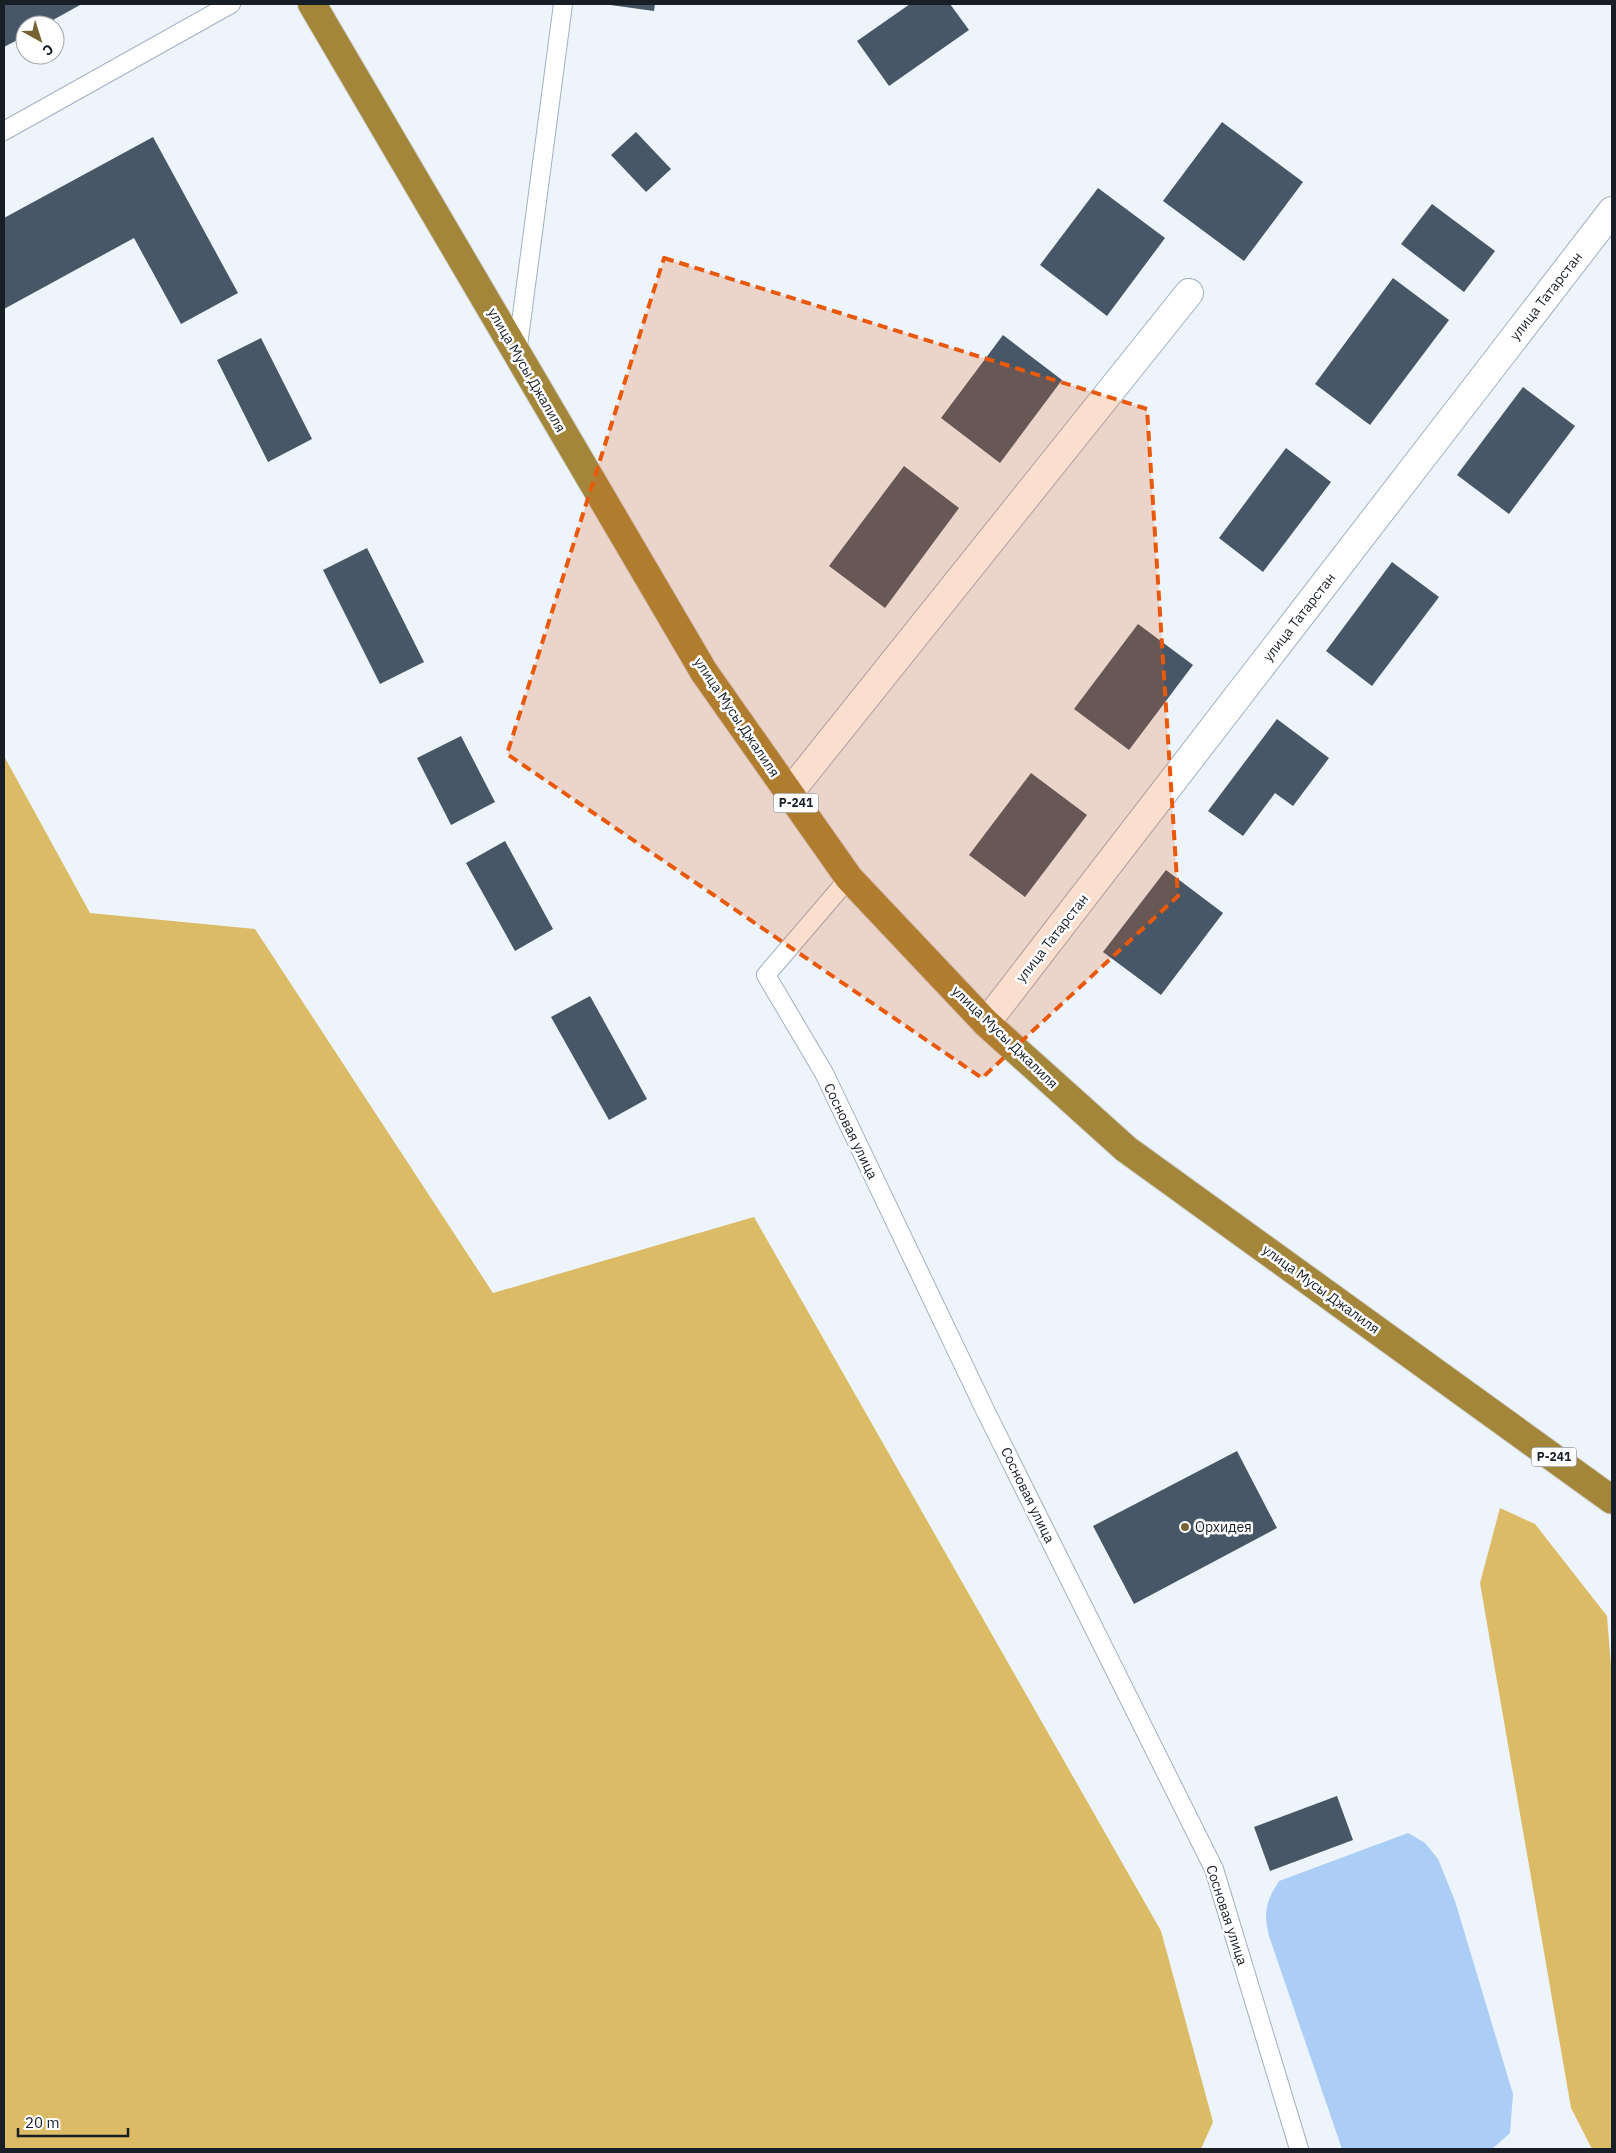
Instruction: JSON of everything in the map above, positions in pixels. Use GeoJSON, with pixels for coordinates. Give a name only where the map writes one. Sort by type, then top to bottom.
{"type":"FeatureCollection","features":[{"type":"Feature","properties":{"kind":"highway","name":"улица Мусы Джалиля"},"geometry":{"type":"LineString","coordinates":[[312,4],[704,672],[849,878],[986,1023],[1126,1149],[1496,1414],[1612,1500]]}},
{"type":"Feature","properties":{"kind":"street","name":"улица Татарстан"},"geometry":{"type":"LineString","coordinates":[[986,1023],[1612,211]]}},
{"type":"Feature","properties":{"kind":"street"},"geometry":{"type":"LineString","coordinates":[[789,793],[1189,293]]}},
{"type":"Feature","properties":{"kind":"lane"},"geometry":{"type":"LineString","coordinates":[[4,131],[231,4]]}},
{"type":"Feature","properties":{"kind":"lane"},"geometry":{"type":"LineString","coordinates":[[517,352],[563,4]]}},
{"type":"Feature","properties":{"kind":"lane","name":"Сосновая улица"},"geometry":{"type":"LineString","coordinates":[[849,878],[766,975],[824,1073],[986,1412],[1214,1869],[1299,2149]]}},
{"type":"Feature","properties":{"kind":"highlighted area"},"geometry":{"type":"Polygon","coordinates":[[[664,258],[1147,409],[1178,896],[982,1078],[507,754],[664,258]]]}},
{"type":"Feature","properties":{"kind":"shaded area"},"geometry":{"type":"Polygon","coordinates":[[[4,756],[90,913],[255,929],[493,1293],[754,1217],[1161,1931],[1213,2122],[1201,2149],[4,2149],[4,756]]]}},
{"type":"Feature","properties":{"kind":"shaded area"},"geometry":{"type":"Polygon","coordinates":[[[1500,1508],[1535,1524],[1607,1616],[1612,1678],[1612,2149],[1592,2149],[1571,2108],[1480,1583],[1500,1508]]]}},
{"type":"Feature","properties":{"kind":"water"},"geometry":{"type":"Polygon","coordinates":[[[1408,1833],[1425,1843],[1438,1859],[1455,1901],[1513,2094],[1510,2133],[1492,2149],[1342,2149],[1269,1936],[1266,1920],[1267,1907],[1279,1881],[1408,1833]]]}},
{"type":"Feature","properties":{"kind":"building"},"geometry":{"type":"Polygon","coordinates":[[[4,4],[80,5],[62,15],[15,15],[15,41],[4,47],[4,4]]]}},
{"type":"Feature","properties":{"kind":"building"},"geometry":{"type":"Polygon","coordinates":[[[603,4],[655,4],[654,11],[603,4]]]}},
{"type":"Feature","properties":{"kind":"building"},"geometry":{"type":"Polygon","coordinates":[[[910,4],[950,4],[969,30],[889,86],[857,41],[910,4]]]}},
{"type":"Feature","properties":{"kind":"building"},"geometry":{"type":"Polygon","coordinates":[[[1222,122],[1303,182],[1244,261],[1163,201],[1222,122]]]}},
{"type":"Feature","properties":{"kind":"building"},"geometry":{"type":"Polygon","coordinates":[[[636,132],[671,169],[646,192],[611,155],[636,132]]]}},
{"type":"Feature","properties":{"kind":"building"},"geometry":{"type":"Polygon","coordinates":[[[153,137],[238,293],[181,324],[134,238],[4,309],[4,218],[153,137]]]}},
{"type":"Feature","properties":{"kind":"building"},"geometry":{"type":"Polygon","coordinates":[[[1098,188],[1165,238],[1107,316],[1040,265],[1098,188]]]}},
{"type":"Feature","properties":{"kind":"building"},"geometry":{"type":"Polygon","coordinates":[[[1432,204],[1495,251],[1464,292],[1401,244],[1432,204]]]}},
{"type":"Feature","properties":{"kind":"building"},"geometry":{"type":"Polygon","coordinates":[[[1393,278],[1449,320],[1370,425],[1315,384],[1393,278]]]}},
{"type":"Feature","properties":{"kind":"building"},"geometry":{"type":"Polygon","coordinates":[[[1003,335],[1062,380],[1000,463],[941,418],[1003,335]]]}},
{"type":"Feature","properties":{"kind":"building"},"geometry":{"type":"Polygon","coordinates":[[[261,338],[312,439],[268,462],[217,360],[261,338]]]}},
{"type":"Feature","properties":{"kind":"building"},"geometry":{"type":"Polygon","coordinates":[[[1523,387],[1575,426],[1509,514],[1457,475],[1523,387]]]}},
{"type":"Feature","properties":{"kind":"building"},"geometry":{"type":"Polygon","coordinates":[[[1286,448],[1331,482],[1263,572],[1219,538],[1286,448]]]}},
{"type":"Feature","properties":{"kind":"building"},"geometry":{"type":"Polygon","coordinates":[[[904,466],[959,508],[885,608],[829,566],[904,466]]]}},
{"type":"Feature","properties":{"kind":"building"},"geometry":{"type":"Polygon","coordinates":[[[367,548],[424,662],[380,684],[323,570],[367,548]]]}},
{"type":"Feature","properties":{"kind":"building"},"geometry":{"type":"Polygon","coordinates":[[[1392,562],[1439,597],[1372,686],[1326,651],[1392,562]]]}},
{"type":"Feature","properties":{"kind":"building"},"geometry":{"type":"Polygon","coordinates":[[[1138,624],[1193,665],[1129,750],[1074,709],[1138,624]]]}},
{"type":"Feature","properties":{"kind":"building"},"geometry":{"type":"Polygon","coordinates":[[[1277,719],[1329,758],[1293,806],[1275,793],[1243,836],[1208,811],[1277,719]]]}},
{"type":"Feature","properties":{"kind":"building"},"geometry":{"type":"Polygon","coordinates":[[[461,736],[495,802],[451,825],[417,758],[461,736]]]}},
{"type":"Feature","properties":{"kind":"building"},"geometry":{"type":"Polygon","coordinates":[[[1031,773],[1087,815],[1025,897],[969,855],[1031,773]]]}},
{"type":"Feature","properties":{"kind":"building"},"geometry":{"type":"Polygon","coordinates":[[[505,841],[553,929],[515,951],[466,863],[505,841]]]}},
{"type":"Feature","properties":{"kind":"building"},"geometry":{"type":"Polygon","coordinates":[[[1166,870],[1223,913],[1161,995],[1103,952],[1166,870]]]}},
{"type":"Feature","properties":{"kind":"building"},"geometry":{"type":"Polygon","coordinates":[[[590,996],[647,1099],[609,1120],[551,1017],[590,996]]]}},
{"type":"Feature","properties":{"kind":"building","name":"Орхидея"},"geometry":{"type":"Polygon","coordinates":[[[1237,1451],[1277,1528],[1134,1604],[1093,1526],[1237,1451]]]}},
{"type":"Feature","properties":{"kind":"building"},"geometry":{"type":"Polygon","coordinates":[[[1337,1796],[1353,1840],[1270,1871],[1254,1827],[1337,1796]]]}},
{"type":"Feature","properties":{"kind":"place","name":"Орхидея"},"geometry":{"type":"Point","coordinates":[1185,1527]}}]}
